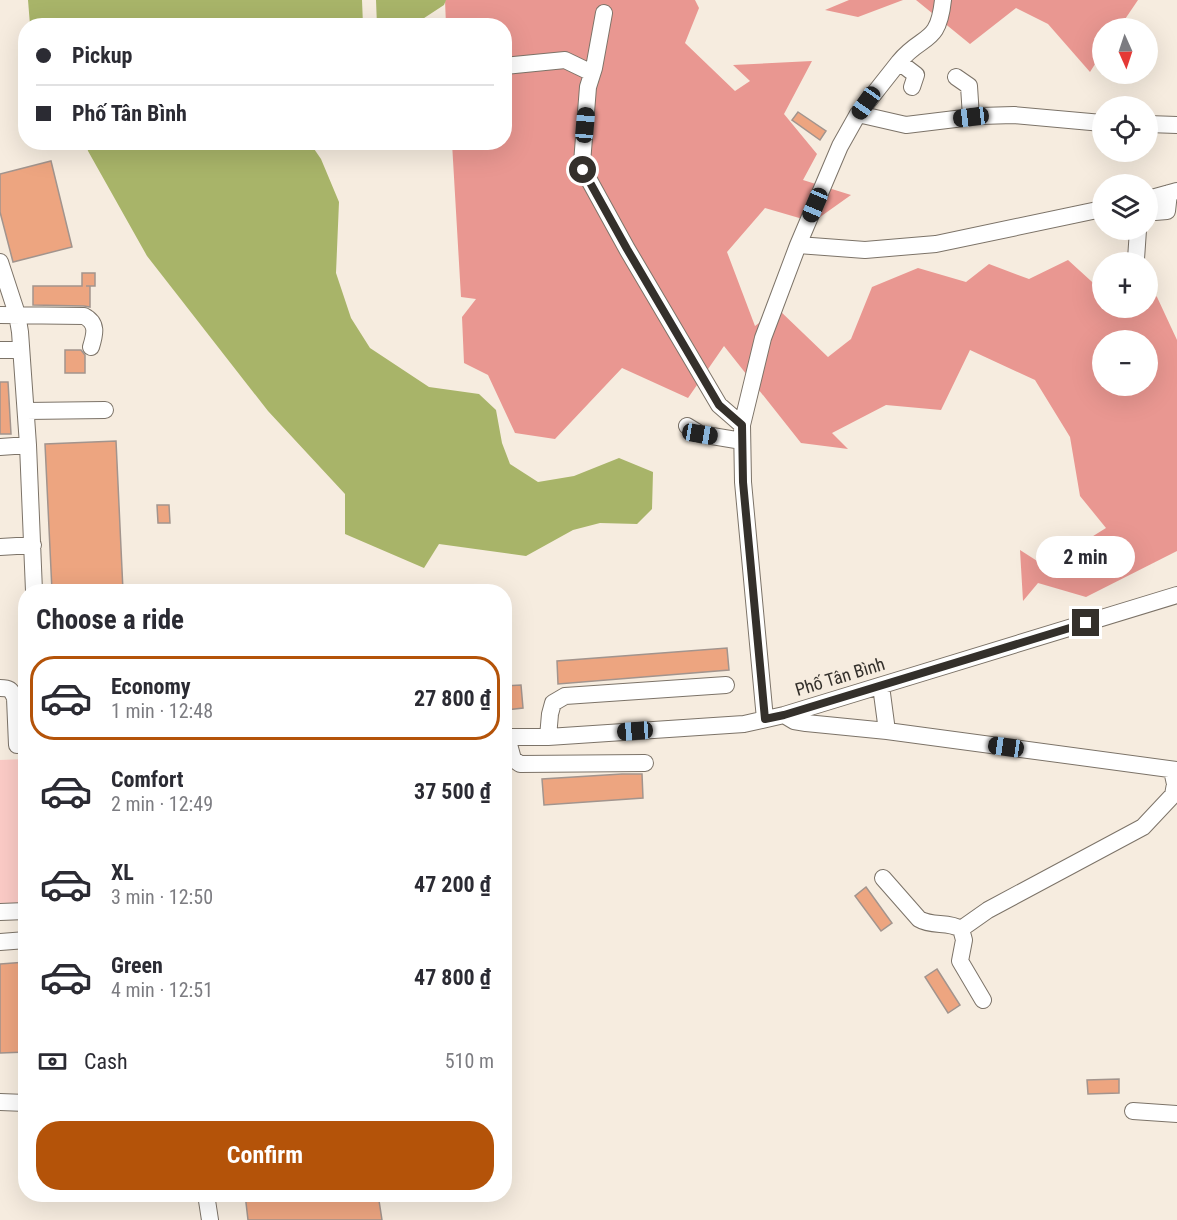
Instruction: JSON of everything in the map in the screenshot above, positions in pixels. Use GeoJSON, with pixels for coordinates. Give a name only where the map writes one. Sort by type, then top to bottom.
{"type":"FeatureCollection","features":[{"type":"Feature","properties":{"kind":"street"},"geometry":{"type":"LineString","coordinates":[[765,719],[743,482],[742,433],[763,338],[798,245],[840,146],[858,114],[899,62],[933,34],[941,17],[943,0]]}},
{"type":"Feature","properties":{"kind":"street"},"geometry":{"type":"LineString","coordinates":[[604,13],[588,87],[582,163],[585,176],[719,405],[742,433]]}},
{"type":"Feature","properties":{"kind":"street"},"geometry":{"type":"LineString","coordinates":[[512,65],[565,60],[592,73]]}},
{"type":"Feature","properties":{"kind":"street"},"geometry":{"type":"LineString","coordinates":[[899,62],[916,75],[912,87]]}},
{"type":"Feature","properties":{"kind":"street"},"geometry":{"type":"LineString","coordinates":[[956,77],[969,86],[971,117]]}},
{"type":"Feature","properties":{"kind":"street"},"geometry":{"type":"LineString","coordinates":[[858,114],[906,125],[971,117],[1014,115],[1092,122]]}},
{"type":"Feature","properties":{"kind":"street"},"geometry":{"type":"LineString","coordinates":[[1158,124],[1177,125]]}},
{"type":"Feature","properties":{"kind":"street"},"geometry":{"type":"LineString","coordinates":[[1158,201],[1173,192]]}},
{"type":"Feature","properties":{"kind":"street"},"geometry":{"type":"LineString","coordinates":[[798,245],[865,250],[936,244],[1092,211]]}},
{"type":"Feature","properties":{"kind":"street"},"geometry":{"type":"LineString","coordinates":[[0,262],[17,314],[21,350],[34,584]]}},
{"type":"Feature","properties":{"kind":"street"},"geometry":{"type":"LineString","coordinates":[[0,315],[84,316],[91,320],[94,326],[91,347]]}},
{"type":"Feature","properties":{"kind":"street"},"geometry":{"type":"LineString","coordinates":[[0,350],[21,350]]}},
{"type":"Feature","properties":{"kind":"street"},"geometry":{"type":"LineString","coordinates":[[26,411],[105,410]]}},
{"type":"Feature","properties":{"kind":"street"},"geometry":{"type":"LineString","coordinates":[[687,426],[700,434],[742,433]]}},
{"type":"Feature","properties":{"kind":"street"},"geometry":{"type":"LineString","coordinates":[[0,447],[28,445]]}},
{"type":"Feature","properties":{"kind":"street"},"geometry":{"type":"LineString","coordinates":[[0,547],[33,545]]}},
{"type":"Feature","properties":{"kind":"street","name":"Phố Tân Bình"},"geometry":{"type":"LineString","coordinates":[[512,737],[744,724],[784,715],[1177,596]]}},
{"type":"Feature","properties":{"kind":"street"},"geometry":{"type":"LineString","coordinates":[[548,736],[552,703],[564,696],[726,685]]}},
{"type":"Feature","properties":{"kind":"street"},"geometry":{"type":"LineString","coordinates":[[881,686],[887,731]]}},
{"type":"Feature","properties":{"kind":"street"},"geometry":{"type":"LineString","coordinates":[[0,688],[8,688],[15,698],[14,745]]}},
{"type":"Feature","properties":{"kind":"street"},"geometry":{"type":"LineString","coordinates":[[784,715],[794,722],[887,731],[1174,770],[1173,795],[1143,827],[988,910],[961,929]]}},
{"type":"Feature","properties":{"kind":"street"},"geometry":{"type":"LineString","coordinates":[[512,756],[520,764],[645,763]]}},
{"type":"Feature","properties":{"kind":"street"},"geometry":{"type":"LineString","coordinates":[[883,878],[926,924],[954,926],[961,929]]}},
{"type":"Feature","properties":{"kind":"street"},"geometry":{"type":"LineString","coordinates":[[0,912],[18,911]]}},
{"type":"Feature","properties":{"kind":"street"},"geometry":{"type":"LineString","coordinates":[[961,929],[964,940],[960,961],[982,1000]]}},
{"type":"Feature","properties":{"kind":"street"},"geometry":{"type":"LineString","coordinates":[[0,942],[18,941]]}},
{"type":"Feature","properties":{"kind":"street"},"geometry":{"type":"LineString","coordinates":[[0,1102],[18,1103]]}},
{"type":"Feature","properties":{"kind":"street"},"geometry":{"type":"LineString","coordinates":[[1133,1111],[1177,1114]]}},
{"type":"Feature","properties":{"kind":"street"},"geometry":{"type":"LineString","coordinates":[[207,1202],[210,1220]]}},
{"type":"Feature","properties":{"kind":"shaded area"},"geometry":{"type":"Polygon","coordinates":[[[28,0],[362,0],[363,18],[29,18],[28,0]]]}},
{"type":"Feature","properties":{"kind":"shaded area"},"geometry":{"type":"Polygon","coordinates":[[[376,0],[446,0],[444,5],[424,18],[377,18],[376,0]]]}},
{"type":"Feature","properties":{"kind":"shaded area"},"geometry":{"type":"Polygon","coordinates":[[[445,0],[695,0],[699,8],[685,43],[735,91],[750,81],[733,65],[812,61],[784,114],[817,154],[803,180],[851,195],[813,222],[765,208],[727,252],[755,326],[778,309],[828,357],[851,339],[872,287],[918,268],[966,282],[989,264],[1029,279],[1068,260],[1092,282],[1092,318],[1158,318],[1158,299],[1177,340],[1177,551],[1086,597],[1038,583],[1023,601],[1020,550],[1045,566],[1106,528],[1080,496],[1070,437],[1035,380],[970,350],[941,410],[886,405],[832,433],[848,449],[801,443],[724,346],[688,398],[622,368],[555,439],[515,433],[488,375],[464,363],[462,317],[476,299],[461,297],[452,150],[512,150],[512,18],[446,18],[445,0]]]}},
{"type":"Feature","properties":{"kind":"shaded area"},"geometry":{"type":"Polygon","coordinates":[[[849,0],[903,0],[858,17],[825,10],[849,0]]]}},
{"type":"Feature","properties":{"kind":"shaded area"},"geometry":{"type":"Polygon","coordinates":[[[916,0],[1138,0],[1126,18],[1092,18],[1092,69],[1090,72],[1048,24],[1016,8],[970,44],[916,0]]]}},
{"type":"Feature","properties":{"kind":"shaded area"},"geometry":{"type":"Polygon","coordinates":[[[315,150],[321,159],[339,202],[336,273],[351,318],[370,348],[429,387],[479,394],[496,410],[502,443],[510,464],[538,482],[574,476],[619,458],[653,472],[652,509],[637,524],[600,523],[573,530],[526,556],[439,544],[424,568],[345,534],[345,494],[268,411],[147,256],[88,151],[315,150]]]}},
{"type":"Feature","properties":{"kind":"shaded area"},"geometry":{"type":"Polygon","coordinates":[[[18,759],[18,905],[0,906],[0,760],[18,759]]]}},
{"type":"Feature","properties":{"kind":"building"},"geometry":{"type":"Polygon","coordinates":[[[798,112],[826,131],[820,140],[792,120],[798,112]]]}},
{"type":"Feature","properties":{"kind":"building"},"geometry":{"type":"Polygon","coordinates":[[[51,161],[72,247],[13,262],[0,212],[0,174],[51,161]]]}},
{"type":"Feature","properties":{"kind":"building"},"geometry":{"type":"Polygon","coordinates":[[[82,273],[95,273],[95,286],[90,286],[90,307],[33,305],[33,286],[82,286],[82,273]]]}},
{"type":"Feature","properties":{"kind":"building"},"geometry":{"type":"Polygon","coordinates":[[[65,350],[81,350],[85,355],[85,373],[65,373],[65,350]]]}},
{"type":"Feature","properties":{"kind":"building"},"geometry":{"type":"Polygon","coordinates":[[[0,382],[8,382],[11,434],[0,434],[0,382]]]}},
{"type":"Feature","properties":{"kind":"building"},"geometry":{"type":"Polygon","coordinates":[[[116,441],[123,584],[52,584],[45,444],[116,441]]]}},
{"type":"Feature","properties":{"kind":"building"},"geometry":{"type":"Polygon","coordinates":[[[157,505],[169,505],[170,523],[158,523],[157,505]]]}},
{"type":"Feature","properties":{"kind":"building"},"geometry":{"type":"Polygon","coordinates":[[[727,648],[729,670],[558,684],[557,661],[727,648]]]}},
{"type":"Feature","properties":{"kind":"building"},"geometry":{"type":"Polygon","coordinates":[[[521,685],[523,708],[512,709],[512,686],[521,685]]]}},
{"type":"Feature","properties":{"kind":"building"},"geometry":{"type":"Polygon","coordinates":[[[642,774],[643,798],[544,805],[542,779],[642,774]]]}},
{"type":"Feature","properties":{"kind":"building"},"geometry":{"type":"Polygon","coordinates":[[[866,887],[892,923],[881,931],[855,896],[866,887]]]}},
{"type":"Feature","properties":{"kind":"building"},"geometry":{"type":"Polygon","coordinates":[[[18,963],[18,1052],[0,1053],[0,964],[18,963]]]}},
{"type":"Feature","properties":{"kind":"building"},"geometry":{"type":"Polygon","coordinates":[[[937,969],[960,1005],[948,1013],[925,977],[937,969]]]}},
{"type":"Feature","properties":{"kind":"building"},"geometry":{"type":"Polygon","coordinates":[[[1119,1079],[1119,1093],[1088,1094],[1087,1080],[1119,1079]]]}},
{"type":"Feature","properties":{"kind":"building"},"geometry":{"type":"Polygon","coordinates":[[[246,1202],[379,1202],[382,1220],[248,1220],[246,1202]]]}},
{"type":"Feature","properties":{"kind":"route"},"geometry":{"type":"LineString","coordinates":[[583,170],[719,405],[742,425],[743,482],[765,719],[1086,623]]}}]}
